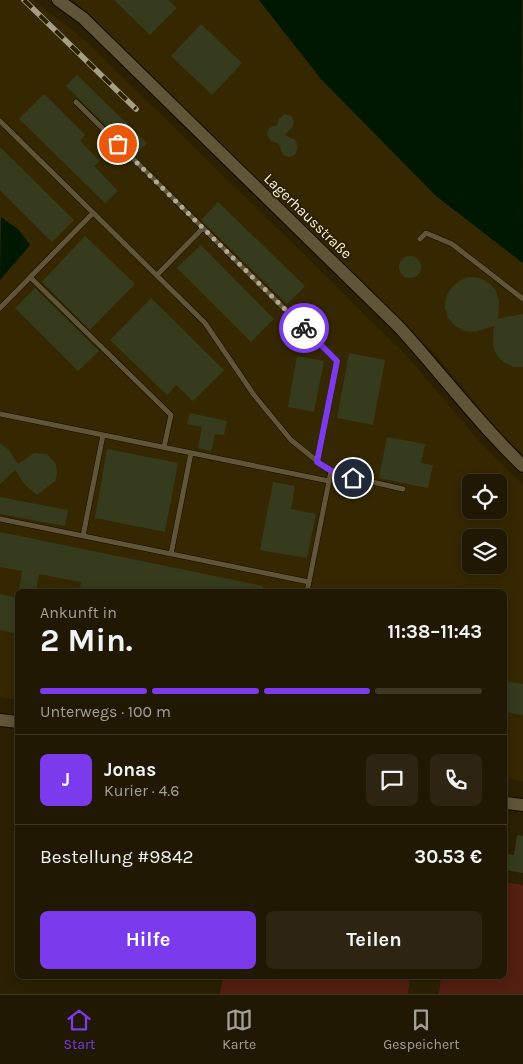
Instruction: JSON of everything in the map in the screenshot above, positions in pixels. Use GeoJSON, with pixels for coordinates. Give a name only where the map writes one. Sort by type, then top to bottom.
{"type":"FeatureCollection","features":[{"type":"Feature","properties":{"kind":"street","name":"Lagerhausstraße"},"geometry":{"type":"LineString","coordinates":[[58,0],[82,18],[399,327],[440,372],[482,424],[523,466]]}},
{"type":"Feature","properties":{"kind":"street"},"geometry":{"type":"LineString","coordinates":[[0,720],[15,722]]}},
{"type":"Feature","properties":{"kind":"street"},"geometry":{"type":"LineString","coordinates":[[507,802],[523,805]]}},
{"type":"Feature","properties":{"kind":"lane"},"geometry":{"type":"LineString","coordinates":[[76,102],[337,361],[317,462]]}},
{"type":"Feature","properties":{"kind":"lane"},"geometry":{"type":"LineString","coordinates":[[1,124],[205,323],[264,407],[292,440],[331,472],[403,489]]}},
{"type":"Feature","properties":{"kind":"lane"},"geometry":{"type":"LineString","coordinates":[[0,308],[93,213]]}},
{"type":"Feature","properties":{"kind":"lane"},"geometry":{"type":"LineString","coordinates":[[157,275],[203,228]]}},
{"type":"Feature","properties":{"kind":"lane"},"geometry":{"type":"LineString","coordinates":[[420,239],[426,233],[452,244],[523,299]]}},
{"type":"Feature","properties":{"kind":"lane"},"geometry":{"type":"LineString","coordinates":[[30,277],[171,415],[164,447]]}},
{"type":"Feature","properties":{"kind":"lane"},"geometry":{"type":"LineString","coordinates":[[0,414],[329,481]]}},
{"type":"Feature","properties":{"kind":"lane"},"geometry":{"type":"LineString","coordinates":[[83,536],[103,435]]}},
{"type":"Feature","properties":{"kind":"lane"},"geometry":{"type":"LineString","coordinates":[[171,554],[191,452]]}},
{"type":"Feature","properties":{"kind":"lane"},"geometry":{"type":"LineString","coordinates":[[307,589],[331,472]]}},
{"type":"Feature","properties":{"kind":"lane"},"geometry":{"type":"LineString","coordinates":[[0,519],[309,582]]}},
{"type":"Feature","properties":{"kind":"shaded area"},"geometry":{"type":"Polygon","coordinates":[[[0,0],[33,0],[85,40],[408,357],[479,441],[523,485],[523,781],[507,778],[507,589],[15,589],[15,700],[0,697],[0,0]]]}},
{"type":"Feature","properties":{"kind":"shaded area"},"geometry":{"type":"Polygon","coordinates":[[[73,0],[259,0],[321,79],[436,195],[523,263],[523,455],[493,424],[436,355],[73,0]]]}},
{"type":"Feature","properties":{"kind":"shaded area"},"geometry":{"type":"Polygon","coordinates":[[[259,0],[522,0],[523,263],[436,196],[321,79],[259,0]]]}},
{"type":"Feature","properties":{"kind":"shaded area"},"geometry":{"type":"Polygon","coordinates":[[[1,217],[19,230],[30,245],[0,280],[1,217]]]}},
{"type":"Feature","properties":{"kind":"shaded area"},"geometry":{"type":"Polygon","coordinates":[[[507,882],[523,885],[523,994],[439,994],[441,979],[507,979],[507,882]]]}},
{"type":"Feature","properties":{"kind":"shaded area"},"geometry":{"type":"Polygon","coordinates":[[[222,979],[410,979],[408,994],[220,994],[222,979]]]}},
{"type":"Feature","properties":{"kind":"building"},"geometry":{"type":"Polygon","coordinates":[[[114,0],[168,0],[177,8],[150,35],[114,0]]]}},
{"type":"Feature","properties":{"kind":"building"},"geometry":{"type":"Polygon","coordinates":[[[201,24],[242,63],[212,95],[171,56],[201,24]]]}},
{"type":"Feature","properties":{"kind":"building"},"geometry":{"type":"Polygon","coordinates":[[[77,75],[147,143],[136,155],[66,86],[77,75]]]}},
{"type":"Feature","properties":{"kind":"building"},"geometry":{"type":"Polygon","coordinates":[[[44,94],[85,135],[80,141],[100,161],[94,166],[118,191],[105,203],[19,119],[44,94]]]}},
{"type":"Feature","properties":{"kind":"building"},"geometry":{"type":"Polygon","coordinates":[[[284,114],[291,116],[294,121],[293,126],[285,135],[295,140],[298,146],[295,155],[289,157],[283,155],[279,144],[271,141],[267,134],[269,128],[277,125],[279,119],[284,114]]]}},
{"type":"Feature","properties":{"kind":"building"},"geometry":{"type":"Polygon","coordinates":[[[0,147],[74,220],[52,242],[0,190],[0,147]]]}},
{"type":"Feature","properties":{"kind":"building"},"geometry":{"type":"Polygon","coordinates":[[[218,202],[305,286],[287,304],[201,220],[218,202]]]}},
{"type":"Feature","properties":{"kind":"building"},"geometry":{"type":"Polygon","coordinates":[[[85,236],[135,284],[90,330],[42,282],[85,236]]]}},
{"type":"Feature","properties":{"kind":"building"},"geometry":{"type":"Polygon","coordinates":[[[201,245],[274,319],[251,342],[177,268],[201,245]]]}},
{"type":"Feature","properties":{"kind":"building"},"geometry":{"type":"Polygon","coordinates":[[[410,256],[418,259],[421,267],[418,275],[410,278],[402,275],[399,267],[402,259],[410,256]]]}},
{"type":"Feature","properties":{"kind":"building"},"geometry":{"type":"Polygon","coordinates":[[[469,277],[480,278],[489,283],[496,291],[499,301],[498,319],[523,314],[523,367],[513,367],[503,362],[496,354],[493,344],[494,326],[475,332],[465,331],[455,326],[448,318],[445,308],[446,297],[451,288],[459,281],[469,277]]]}},
{"type":"Feature","properties":{"kind":"building"},"geometry":{"type":"Polygon","coordinates":[[[35,288],[99,351],[78,371],[15,308],[35,288]]]}},
{"type":"Feature","properties":{"kind":"building"},"geometry":{"type":"Polygon","coordinates":[[[151,298],[224,370],[193,401],[176,385],[167,395],[110,340],[151,298]]]}},
{"type":"Feature","properties":{"kind":"building"},"geometry":{"type":"Polygon","coordinates":[[[349,353],[385,360],[373,425],[337,418],[349,353]]]}},
{"type":"Feature","properties":{"kind":"building"},"geometry":{"type":"Polygon","coordinates":[[[297,356],[324,361],[314,412],[288,407],[297,356]]]}},
{"type":"Feature","properties":{"kind":"building"},"geometry":{"type":"Polygon","coordinates":[[[190,413],[227,421],[224,435],[215,434],[211,451],[198,448],[202,427],[187,424],[190,413]]]}},
{"type":"Feature","properties":{"kind":"building"},"geometry":{"type":"Polygon","coordinates":[[[387,437],[425,444],[421,463],[433,465],[428,488],[379,478],[387,437]]]}},
{"type":"Feature","properties":{"kind":"building"},"geometry":{"type":"Polygon","coordinates":[[[0,443],[9,450],[18,464],[34,453],[47,454],[56,464],[57,475],[55,481],[37,495],[24,484],[15,470],[0,484],[0,443]]]}},
{"type":"Feature","properties":{"kind":"building"},"geometry":{"type":"Polygon","coordinates":[[[107,449],[178,463],[165,532],[95,518],[107,449]]]}},
{"type":"Feature","properties":{"kind":"building"},"geometry":{"type":"Polygon","coordinates":[[[273,482],[295,486],[291,509],[316,514],[307,558],[260,550],[273,482]]]}},
{"type":"Feature","properties":{"kind":"building"},"geometry":{"type":"Polygon","coordinates":[[[0,497],[68,510],[65,526],[0,514],[0,497]]]}},
{"type":"Feature","properties":{"kind":"building"},"geometry":{"type":"Polygon","coordinates":[[[0,532],[263,586],[263,589],[79,589],[81,582],[39,574],[36,589],[19,589],[22,571],[0,567],[0,532]]]}},
{"type":"Feature","properties":{"kind":"building"},"geometry":{"type":"Polygon","coordinates":[[[0,594],[15,597],[15,633],[0,630],[0,594]]]}},
{"type":"Feature","properties":{"kind":"building"},"geometry":{"type":"Polygon","coordinates":[[[507,681],[523,684],[523,715],[507,712],[507,681]]]}},
{"type":"Feature","properties":{"kind":"building"},"geometry":{"type":"Polygon","coordinates":[[[517,835],[523,836],[523,873],[507,870],[507,854],[514,855],[517,835]]]}},
{"type":"Feature","properties":{"kind":"railway"},"geometry":{"type":"LineString","coordinates":[[24,0],[136,109]]}},
{"type":"Feature","properties":{"kind":"way so far"},"geometry":{"type":"LineString","coordinates":[[118,144],[304,328]]}},
{"type":"Feature","properties":{"kind":"route"},"geometry":{"type":"LineString","coordinates":[[304,328],[337,361],[317,462],[337,474],[353,478]]}}]}
